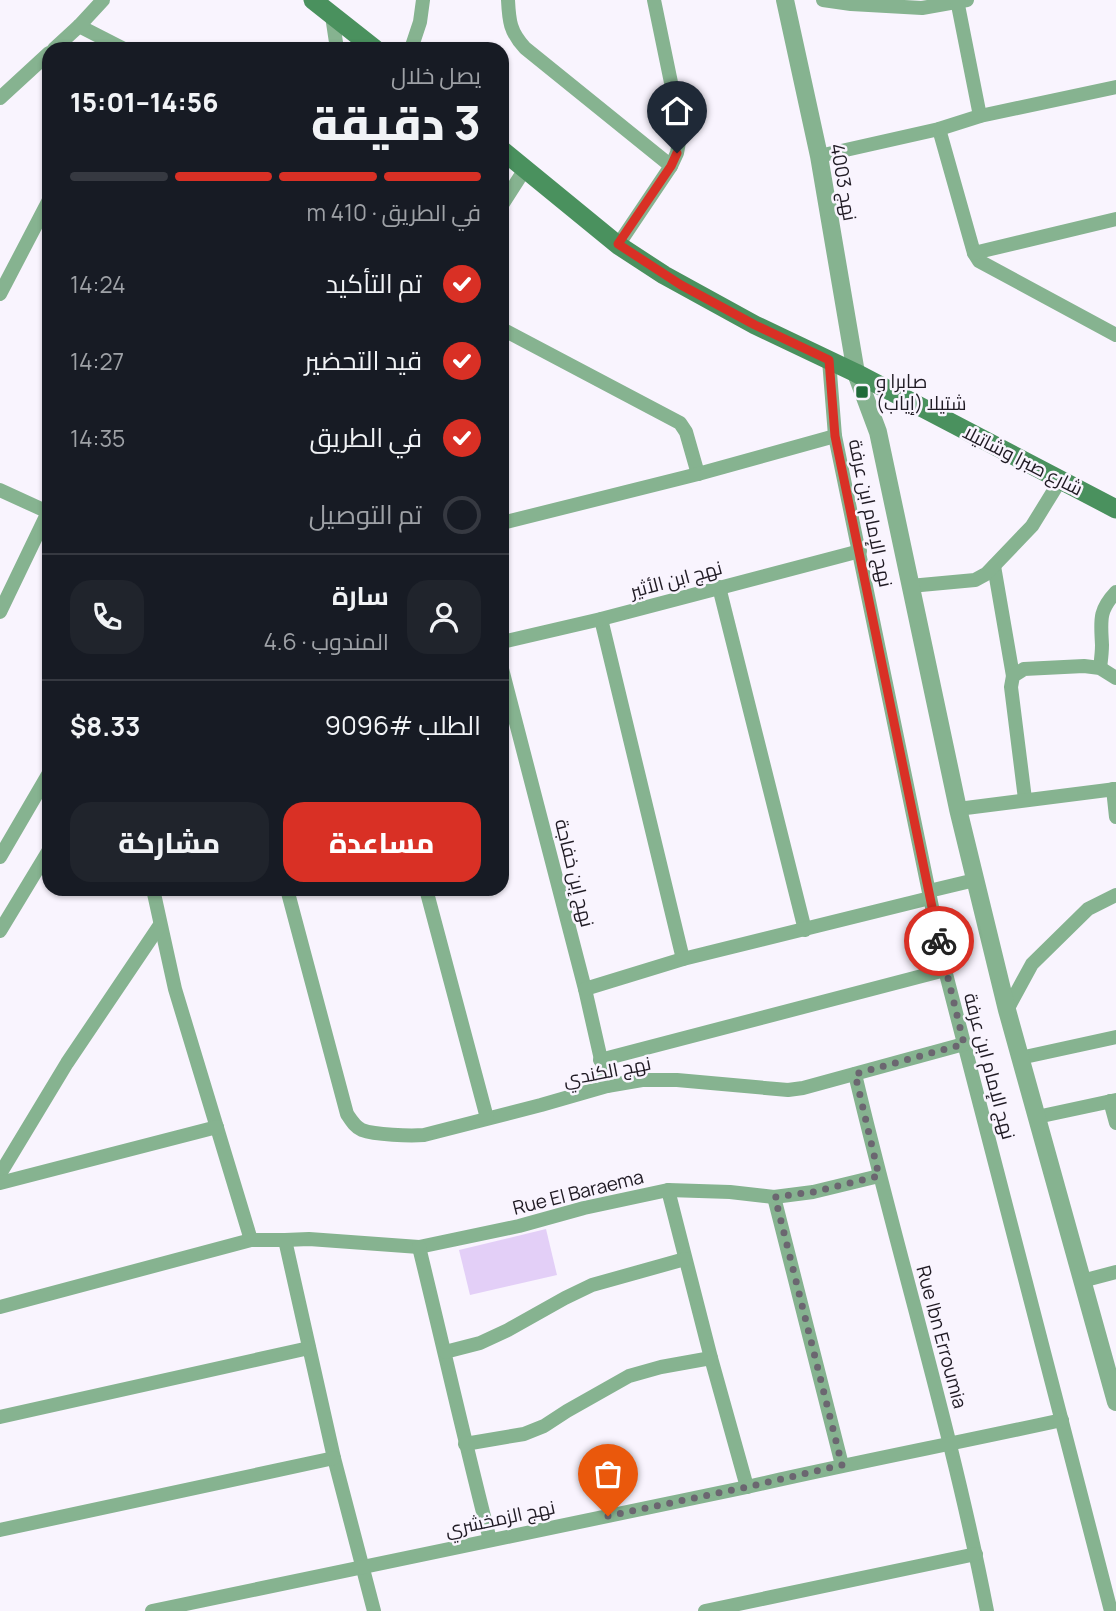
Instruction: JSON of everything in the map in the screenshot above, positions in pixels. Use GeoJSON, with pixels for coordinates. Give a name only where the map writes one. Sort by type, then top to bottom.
{"type":"FeatureCollection","features":[{"type":"Feature","properties":{"kind":"main road"},"geometry":{"type":"LineString","coordinates":[[313,0],[366,42]]}},
{"type":"Feature","properties":{"kind":"main road","name":"شارع صبرا وشاتيلا"},"geometry":{"type":"LineString","coordinates":[[509,156],[618,244],[664,275],[755,325],[856,373],[1116,509]]}},
{"type":"Feature","properties":{"kind":"street"},"geometry":{"type":"LineString","coordinates":[[62,42],[103,0]]}},
{"type":"Feature","properties":{"kind":"street"},"geometry":{"type":"LineString","coordinates":[[413,42],[423,0]]}},
{"type":"Feature","properties":{"kind":"street"},"geometry":{"type":"LineString","coordinates":[[508,0],[513,34],[525,48],[671,166]]}},
{"type":"Feature","properties":{"kind":"street"},"geometry":{"type":"LineString","coordinates":[[618,244],[671,166],[677,153],[681,131],[654,0]]}},
{"type":"Feature","properties":{"kind":"street","name":"نهج 4003"},"geometry":{"type":"LineString","coordinates":[[785,0],[819,156],[856,373],[878,432],[958,809],[1020,1058],[1082,1281],[1111,1363],[1116,1402]]}},
{"type":"Feature","properties":{"kind":"street"},"geometry":{"type":"LineString","coordinates":[[823,0],[922,8],[960,1],[980,116]]}},
{"type":"Feature","properties":{"kind":"street"},"geometry":{"type":"LineString","coordinates":[[332,16],[336,42]]}},
{"type":"Feature","properties":{"kind":"street"},"geometry":{"type":"LineString","coordinates":[[79,26],[110,42]]}},
{"type":"Feature","properties":{"kind":"street"},"geometry":{"type":"LineString","coordinates":[[0,98],[42,59]]}},
{"type":"Feature","properties":{"kind":"street"},"geometry":{"type":"LineString","coordinates":[[819,156],[939,129],[980,116],[1116,87]]}},
{"type":"Feature","properties":{"kind":"street"},"geometry":{"type":"LineString","coordinates":[[939,129],[974,253],[979,261],[1116,335]]}},
{"type":"Feature","properties":{"kind":"street"},"geometry":{"type":"LineString","coordinates":[[509,194],[525,169]]}},
{"type":"Feature","properties":{"kind":"street"},"geometry":{"type":"LineString","coordinates":[[0,293],[42,213]]}},
{"type":"Feature","properties":{"kind":"street"},"geometry":{"type":"LineString","coordinates":[[974,253],[1116,219]]}},
{"type":"Feature","properties":{"kind":"street"},"geometry":{"type":"LineString","coordinates":[[509,333],[681,423],[698,474]]}},
{"type":"Feature","properties":{"kind":"street","name":"نهج الإمام ابن عرفة"},"geometry":{"type":"LineString","coordinates":[[829,360],[835,436],[945,970],[1111,1611]]}},
{"type":"Feature","properties":{"kind":"street"},"geometry":{"type":"LineString","coordinates":[[509,521],[698,474],[835,436]]}},
{"type":"Feature","properties":{"kind":"street"},"geometry":{"type":"LineString","coordinates":[[910,586],[975,580],[986,574],[1032,526],[1061,479]]}},
{"type":"Feature","properties":{"kind":"street"},"geometry":{"type":"LineString","coordinates":[[0,490],[42,508]]}},
{"type":"Feature","properties":{"kind":"street"},"geometry":{"type":"LineString","coordinates":[[0,612],[42,524]]}},
{"type":"Feature","properties":{"kind":"street","name":"نهج ابن الأثير"},"geometry":{"type":"LineString","coordinates":[[509,640],[860,551]]}},
{"type":"Feature","properties":{"kind":"street"},"geometry":{"type":"LineString","coordinates":[[994,566],[1013,676],[1011,687],[1025,799]]}},
{"type":"Feature","properties":{"kind":"street"},"geometry":{"type":"LineString","coordinates":[[719,587],[805,930]]}},
{"type":"Feature","properties":{"kind":"street"},"geometry":{"type":"LineString","coordinates":[[1100,668],[1101,615],[1116,592]]}},
{"type":"Feature","properties":{"kind":"street"},"geometry":{"type":"LineString","coordinates":[[601,619],[683,959]]}},
{"type":"Feature","properties":{"kind":"street"},"geometry":{"type":"LineString","coordinates":[[1013,676],[1024,669],[1084,666],[1100,668],[1116,678]]}},
{"type":"Feature","properties":{"kind":"street","name":"نهج إبن خفاجة"},"geometry":{"type":"LineString","coordinates":[[509,696],[585,989],[607,1087]]}},
{"type":"Feature","properties":{"kind":"street"},"geometry":{"type":"LineString","coordinates":[[0,857],[42,786]]}},
{"type":"Feature","properties":{"kind":"street"},"geometry":{"type":"LineString","coordinates":[[958,809],[1114,789],[1116,817]]}},
{"type":"Feature","properties":{"kind":"street"},"geometry":{"type":"LineString","coordinates":[[0,931],[42,862]]}},
{"type":"Feature","properties":{"kind":"street"},"geometry":{"type":"LineString","coordinates":[[585,989],[683,959],[805,930],[975,880]]}},
{"type":"Feature","properties":{"kind":"street"},"geometry":{"type":"LineString","coordinates":[[1007,1010],[1032,964],[1088,909],[1116,895]]}},
{"type":"Feature","properties":{"kind":"street"},"geometry":{"type":"LineString","coordinates":[[154,896],[175,989],[251,1240]]}},
{"type":"Feature","properties":{"kind":"street","name":"نهج الكندي"},"geometry":{"type":"LineString","coordinates":[[289,896],[347,1114],[354,1125],[363,1130],[412,1136],[434,1133],[607,1087],[657,1079],[788,1090],[803,1088],[964,1044]]}},
{"type":"Feature","properties":{"kind":"street"},"geometry":{"type":"LineString","coordinates":[[428,896],[487,1118]]}},
{"type":"Feature","properties":{"kind":"street"},"geometry":{"type":"LineString","coordinates":[[0,1174],[67,1063],[160,925]]}},
{"type":"Feature","properties":{"kind":"street"},"geometry":{"type":"LineString","coordinates":[[600,1060],[945,970]]}},
{"type":"Feature","properties":{"kind":"street"},"geometry":{"type":"LineString","coordinates":[[1020,1058],[1116,1037]]}},
{"type":"Feature","properties":{"kind":"street","name":"Rue Ibn Erroumia"},"geometry":{"type":"LineString","coordinates":[[855,1074],[879,1176],[951,1444],[987,1611]]}},
{"type":"Feature","properties":{"kind":"street"},"geometry":{"type":"LineString","coordinates":[[1037,1117],[1113,1100],[1116,1123]]}},
{"type":"Feature","properties":{"kind":"street"},"geometry":{"type":"LineString","coordinates":[[0,1183],[216,1128]]}},
{"type":"Feature","properties":{"kind":"street","name":"Rue El Baraema"},"geometry":{"type":"LineString","coordinates":[[0,1307],[251,1240],[309,1239],[419,1247],[668,1190],[775,1197],[813,1192],[879,1176]]}},
{"type":"Feature","properties":{"kind":"street"},"geometry":{"type":"LineString","coordinates":[[668,1190],[710,1358],[747,1487]]}},
{"type":"Feature","properties":{"kind":"street"},"geometry":{"type":"LineString","coordinates":[[775,1197],[842,1465]]}},
{"type":"Feature","properties":{"kind":"street"},"geometry":{"type":"LineString","coordinates":[[285,1240],[334,1458],[374,1611]]}},
{"type":"Feature","properties":{"kind":"street"},"geometry":{"type":"LineString","coordinates":[[419,1247],[490,1540]]}},
{"type":"Feature","properties":{"kind":"street"},"geometry":{"type":"LineString","coordinates":[[445,1352],[480,1343],[592,1285],[685,1259]]}},
{"type":"Feature","properties":{"kind":"street"},"geometry":{"type":"LineString","coordinates":[[1082,1281],[1116,1272]]}},
{"type":"Feature","properties":{"kind":"street"},"geometry":{"type":"LineString","coordinates":[[0,1417],[309,1348]]}},
{"type":"Feature","properties":{"kind":"street"},"geometry":{"type":"LineString","coordinates":[[465,1444],[524,1434],[544,1426],[629,1376],[710,1358]]}},
{"type":"Feature","properties":{"kind":"street","name":"نهج الزمخشري"},"geometry":{"type":"LineString","coordinates":[[152,1611],[1062,1420]]}},
{"type":"Feature","properties":{"kind":"street"},"geometry":{"type":"LineString","coordinates":[[0,1530],[334,1458]]}},
{"type":"Feature","properties":{"kind":"street"},"geometry":{"type":"LineString","coordinates":[[705,1611],[976,1554]]}},
{"type":"Feature","properties":{"kind":"building"},"geometry":{"type":"Polygon","coordinates":[[[546,1229],[557,1275],[470,1295],[459,1250],[546,1229]]]}},
{"type":"Feature","properties":{"kind":"way so far"},"geometry":{"type":"LineString","coordinates":[[608,1516],[842,1465],[775,1197],[843,1186],[879,1176],[855,1074],[964,1044],[939,941]]}},
{"type":"Feature","properties":{"kind":"place","name":"صابرا و شتيلا (إياب)"},"geometry":{"type":"Point","coordinates":[862,392]}},
{"type":"Feature","properties":{"kind":"route"},"geometry":{"type":"LineString","coordinates":[[677,153],[618,244],[681,285],[755,325],[829,360],[835,436],[939,941]]}}]}
